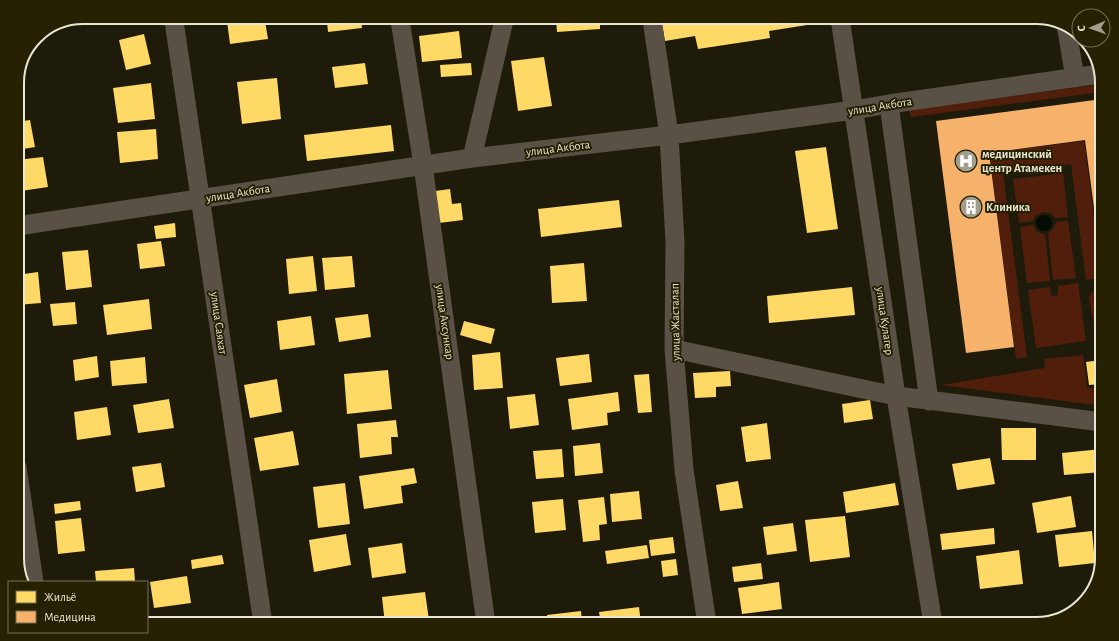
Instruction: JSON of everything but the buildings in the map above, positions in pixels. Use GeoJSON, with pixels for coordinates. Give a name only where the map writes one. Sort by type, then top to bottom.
{"type":"FeatureCollection","features":[{"type":"Feature","properties":{"kind":"street","name":"улица Саяхат"},"geometry":{"type":"LineString","coordinates":[[174,24],[262,617]]}},
{"type":"Feature","properties":{"kind":"street","name":"улица Аксункар"},"geometry":{"type":"LineString","coordinates":[[401,24],[423,165],[485,617]]}},
{"type":"Feature","properties":{"kind":"street"},"geometry":{"type":"LineString","coordinates":[[472,158],[503,24]]}},
{"type":"Feature","properties":{"kind":"street","name":"улица Жасталап"},"geometry":{"type":"LineString","coordinates":[[653,24],[669,135],[675,242],[674,349],[684,470],[706,617]]}},
{"type":"Feature","properties":{"kind":"street","name":"улица Кулагер"},"geometry":{"type":"LineString","coordinates":[[841,24],[896,396],[932,617]]}},
{"type":"Feature","properties":{"kind":"street"},"geometry":{"type":"LineString","coordinates":[[1067,33],[1075,78]]}},
{"type":"Feature","properties":{"kind":"street","name":"улица Акбота"},"geometry":{"type":"LineString","coordinates":[[24,225],[472,158],[669,135],[1094,75]]}},
{"type":"Feature","properties":{"kind":"street"},"geometry":{"type":"LineString","coordinates":[[889,104],[929,401]]}},
{"type":"Feature","properties":{"kind":"street"},"geometry":{"type":"LineString","coordinates":[[674,349],[896,396],[1095,421]]}},
{"type":"Feature","properties":{"kind":"street"},"geometry":{"type":"LineString","coordinates":[[24,514],[34,581]]}},
{"type":"Feature","properties":{"kind":"shaded area"},"geometry":{"type":"Polygon","coordinates":[[[1095,85],[1095,93],[911,117],[909,110],[1095,85]]]}},
{"type":"Feature","properties":{"kind":"shaded area"},"geometry":{"type":"Polygon","coordinates":[[[1084,141],[1095,224],[1095,279],[1086,280],[1071,164],[1003,172],[1027,357],[1016,359],[989,153],[1084,141]]]}},
{"type":"Feature","properties":{"kind":"shaded area"},"geometry":{"type":"Polygon","coordinates":[[[1063,173],[1068,217],[1055,218],[1051,213],[1043,212],[1035,216],[1033,221],[1019,223],[1013,179],[1063,173]]]}},
{"type":"Feature","properties":{"kind":"shaded area"},"geometry":{"type":"Polygon","coordinates":[[[1041,215],[1047,215],[1052,220],[1050,229],[1047,231],[1041,231],[1036,226],[1036,220],[1041,215]]]}},
{"type":"Feature","properties":{"kind":"shaded area"},"geometry":{"type":"Polygon","coordinates":[[[1068,221],[1076,278],[1053,280],[1048,233],[1053,229],[1056,222],[1068,221]]]}},
{"type":"Feature","properties":{"kind":"shaded area"},"geometry":{"type":"Polygon","coordinates":[[[1033,225],[1037,232],[1045,234],[1050,281],[1027,283],[1020,227],[1033,225]]]}},
{"type":"Feature","properties":{"kind":"shaded area"},"geometry":{"type":"Polygon","coordinates":[[[1078,283],[1086,341],[1036,348],[1028,290],[1050,287],[1051,296],[1058,295],[1058,286],[1078,283]]]}},
{"type":"Feature","properties":{"kind":"shaded area"},"geometry":{"type":"Polygon","coordinates":[[[1095,289],[1095,326],[1094,326],[1089,297],[1095,289]]]}},
{"type":"Feature","properties":{"kind":"shaded area"},"geometry":{"type":"Polygon","coordinates":[[[1083,355],[1087,388],[1095,388],[1095,405],[941,385],[1045,368],[1044,359],[1083,355]]]}},
{"type":"Feature","properties":{"kind":"place","name":"медицинский центр Атамекен"},"geometry":{"type":"Point","coordinates":[966,161]}},
{"type":"Feature","properties":{"kind":"place","name":"Клиника"},"geometry":{"type":"Point","coordinates":[971,207]}}]}
